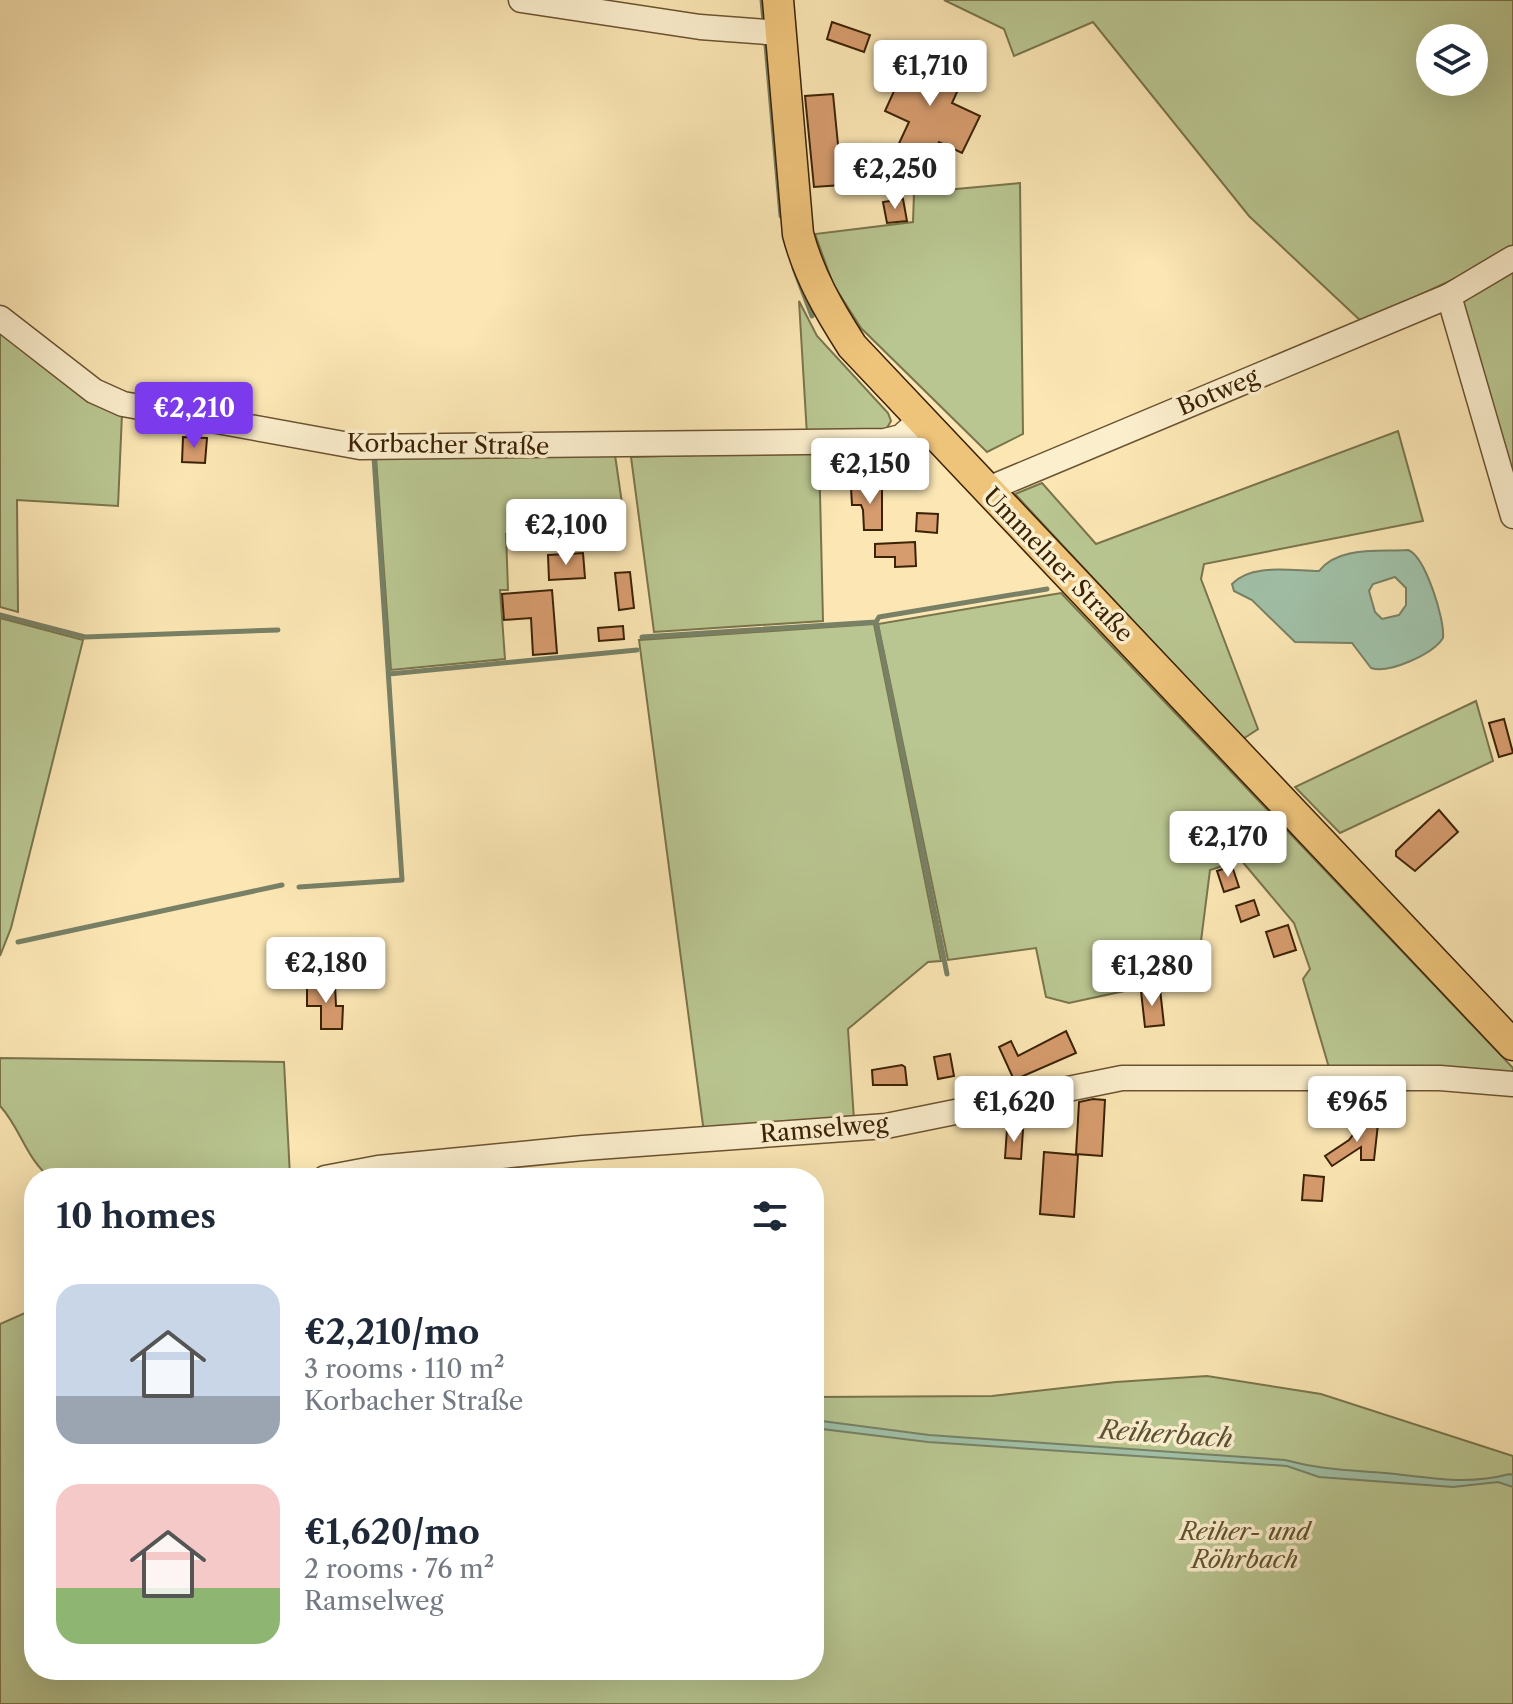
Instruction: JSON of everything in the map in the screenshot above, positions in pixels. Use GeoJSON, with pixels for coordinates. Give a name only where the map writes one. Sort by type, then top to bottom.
{"type":"FeatureCollection","features":[{"type":"Feature","properties":{"kind":"main road","name":"Ummelner Straße"},"geometry":{"type":"LineString","coordinates":[[778,0],[793,204],[805,262],[824,303],[852,346],[1513,1045]]}},
{"type":"Feature","properties":{"kind":"street"},"geometry":{"type":"LineString","coordinates":[[521,0],[700,27],[780,33]]}},
{"type":"Feature","properties":{"kind":"street","name":"Botweg"},"geometry":{"type":"LineString","coordinates":[[990,492],[1000,484],[1449,296],[1513,258]]}},
{"type":"Feature","properties":{"kind":"street"},"geometry":{"type":"LineString","coordinates":[[1449,296],[1513,516]]}},
{"type":"Feature","properties":{"kind":"street","name":"Korbacher Straße"},"geometry":{"type":"LineString","coordinates":[[0,318],[94,391],[123,404],[360,447],[885,441],[901,437],[920,420]]}},
{"type":"Feature","properties":{"kind":"street","name":"Ramselweg"},"geometry":{"type":"LineString","coordinates":[[378,1168],[583,1148],[886,1126],[1122,1078],[1440,1078],[1513,1084]]}},
{"type":"Feature","properties":{"kind":"green space"},"geometry":{"type":"Polygon","coordinates":[[[944,0],[1513,0],[1513,247],[1482,266],[1362,322],[1249,216],[1093,22],[1014,56],[1004,29],[944,0]]]}},
{"type":"Feature","properties":{"kind":"green space"},"geometry":{"type":"Polygon","coordinates":[[[1020,183],[1023,434],[987,452],[861,328],[833,284],[815,234],[913,222],[914,193],[1020,183]]]}},
{"type":"Feature","properties":{"kind":"green space"},"geometry":{"type":"Polygon","coordinates":[[[1513,265],[1513,490],[1456,300],[1513,265]]]}},
{"type":"Feature","properties":{"kind":"green space"},"geometry":{"type":"Polygon","coordinates":[[[799,301],[817,336],[888,413],[891,421],[887,428],[877,433],[807,435],[799,301]]]}},
{"type":"Feature","properties":{"kind":"green space"},"geometry":{"type":"Polygon","coordinates":[[[0,325],[122,414],[118,506],[17,500],[18,612],[0,607],[0,325]]]}},
{"type":"Feature","properties":{"kind":"green space"},"geometry":{"type":"Polygon","coordinates":[[[1398,431],[1423,521],[1204,564],[1201,579],[1258,729],[1243,739],[1015,494],[1042,483],[1096,544],[1398,431]]]}},
{"type":"Feature","properties":{"kind":"green space"},"geometry":{"type":"Polygon","coordinates":[[[819,451],[823,621],[654,632],[631,457],[819,451]]]}},
{"type":"Feature","properties":{"kind":"green space"},"geometry":{"type":"Polygon","coordinates":[[[615,455],[625,524],[506,534],[508,590],[500,590],[505,659],[391,670],[376,457],[615,455]]]}},
{"type":"Feature","properties":{"kind":"green space"},"geometry":{"type":"Polygon","coordinates":[[[1061,593],[1513,1068],[1513,1077],[1330,1071],[1303,979],[1310,969],[1294,923],[1241,860],[1210,870],[1201,941],[1153,950],[1129,990],[1069,1003],[1046,997],[1036,948],[948,960],[878,624],[1061,593]]]}},
{"type":"Feature","properties":{"kind":"green space"},"geometry":{"type":"Polygon","coordinates":[[[0,618],[83,640],[11,928],[0,956],[0,618]]]}},
{"type":"Feature","properties":{"kind":"green space"},"geometry":{"type":"Polygon","coordinates":[[[874,624],[941,961],[928,962],[848,1029],[854,1120],[704,1133],[639,640],[874,624]]]}},
{"type":"Feature","properties":{"kind":"green space"},"geometry":{"type":"Polygon","coordinates":[[[1476,701],[1493,761],[1340,833],[1295,787],[1476,701]]]}},
{"type":"Feature","properties":{"kind":"green space"},"geometry":{"type":"Polygon","coordinates":[[[0,1058],[284,1062],[290,1168],[40,1168],[0,1106],[0,1058]]]}},
{"type":"Feature","properties":{"kind":"green space","name":"Reiher- und Röhrbach"},"geometry":{"type":"Polygon","coordinates":[[[24,1313],[24,1680],[824,1680],[824,1397],[992,1396],[1116,1382],[1207,1376],[1321,1394],[1513,1456],[1513,1704],[0,1704],[0,1324],[24,1313]]]}},
{"type":"Feature","properties":{"kind":"shaded area"},"geometry":{"type":"Polygon","coordinates":[[[1408,550],[1427,575],[1437,603],[1443,638],[1421,656],[1388,668],[1371,668],[1352,643],[1295,642],[1252,600],[1234,591],[1232,584],[1240,577],[1261,571],[1319,571],[1337,557],[1348,554],[1408,550]],[[1395,577],[1373,584],[1369,591],[1375,612],[1382,619],[1399,615],[1406,605],[1406,588],[1395,577]]]}},
{"type":"Feature","properties":{"kind":"shaded area"},"geometry":{"type":"Polygon","coordinates":[[[824,1421],[929,1435],[1285,1460],[1323,1468],[1447,1480],[1510,1474],[1513,1475],[1513,1487],[1498,1482],[1453,1487],[1319,1477],[1287,1466],[928,1442],[824,1429],[824,1421]]]}},
{"type":"Feature","properties":{"kind":"building"},"geometry":{"type":"Polygon","coordinates":[[[832,22],[870,35],[864,52],[827,39],[832,22]]]}},
{"type":"Feature","properties":{"kind":"building"},"geometry":{"type":"Polygon","coordinates":[[[914,47],[966,72],[952,103],[980,116],[962,153],[939,142],[927,167],[895,152],[909,122],[885,111],[914,47]]]}},
{"type":"Feature","properties":{"kind":"building"},"geometry":{"type":"Polygon","coordinates":[[[833,94],[842,185],[814,187],[805,96],[833,94]]]}},
{"type":"Feature","properties":{"kind":"building"},"geometry":{"type":"Polygon","coordinates":[[[903,199],[907,221],[887,223],[883,202],[903,199]]]}},
{"type":"Feature","properties":{"kind":"building"},"geometry":{"type":"Polygon","coordinates":[[[183,437],[207,438],[205,463],[182,462],[183,437]]]}},
{"type":"Feature","properties":{"kind":"building"},"geometry":{"type":"Polygon","coordinates":[[[882,486],[882,530],[864,530],[863,510],[861,505],[852,505],[851,488],[882,486]]]}},
{"type":"Feature","properties":{"kind":"building"},"geometry":{"type":"Polygon","coordinates":[[[917,513],[938,514],[937,533],[916,531],[917,513]]]}},
{"type":"Feature","properties":{"kind":"building"},"geometry":{"type":"Polygon","coordinates":[[[915,542],[916,566],[895,567],[895,557],[875,557],[875,544],[915,542]]]}},
{"type":"Feature","properties":{"kind":"building"},"geometry":{"type":"Polygon","coordinates":[[[583,553],[585,578],[549,580],[548,555],[583,553]]]}},
{"type":"Feature","properties":{"kind":"building"},"geometry":{"type":"Polygon","coordinates":[[[630,572],[634,608],[619,610],[615,573],[630,572]]]}},
{"type":"Feature","properties":{"kind":"building"},"geometry":{"type":"Polygon","coordinates":[[[552,590],[557,653],[533,655],[531,618],[504,620],[502,594],[552,590]]]}},
{"type":"Feature","properties":{"kind":"building"},"geometry":{"type":"Polygon","coordinates":[[[623,626],[624,639],[599,641],[598,628],[623,626]]]}},
{"type":"Feature","properties":{"kind":"building"},"geometry":{"type":"Polygon","coordinates":[[[1504,719],[1513,753],[1499,757],[1489,723],[1504,719]]]}},
{"type":"Feature","properties":{"kind":"building"},"geometry":{"type":"Polygon","coordinates":[[[1439,810],[1458,832],[1415,871],[1396,856],[1396,851],[1439,810]]]}},
{"type":"Feature","properties":{"kind":"building"},"geometry":{"type":"Polygon","coordinates":[[[1232,866],[1239,887],[1224,892],[1217,871],[1232,866]]]}},
{"type":"Feature","properties":{"kind":"building"},"geometry":{"type":"Polygon","coordinates":[[[1254,900],[1259,915],[1241,922],[1236,906],[1254,900]]]}},
{"type":"Feature","properties":{"kind":"building"},"geometry":{"type":"Polygon","coordinates":[[[1288,925],[1296,950],[1274,957],[1266,932],[1288,925]]]}},
{"type":"Feature","properties":{"kind":"building"},"geometry":{"type":"Polygon","coordinates":[[[307,985],[335,985],[336,1006],[343,1006],[342,1029],[321,1029],[321,1006],[307,1006],[307,985]]]}},
{"type":"Feature","properties":{"kind":"building"},"geometry":{"type":"Polygon","coordinates":[[[1160,989],[1164,1025],[1145,1027],[1141,991],[1160,989]]]}},
{"type":"Feature","properties":{"kind":"building"},"geometry":{"type":"Polygon","coordinates":[[[1066,1031],[1076,1053],[1014,1080],[999,1047],[1011,1041],[1018,1056],[1066,1031]]]}},
{"type":"Feature","properties":{"kind":"building"},"geometry":{"type":"Polygon","coordinates":[[[950,1054],[954,1076],[938,1079],[934,1057],[950,1054]]]}},
{"type":"Feature","properties":{"kind":"building"},"geometry":{"type":"Polygon","coordinates":[[[905,1067],[907,1085],[873,1085],[872,1070],[905,1067]]]}},
{"type":"Feature","properties":{"kind":"building"},"geometry":{"type":"Polygon","coordinates":[[[1373,1094],[1394,1095],[1393,1110],[1372,1109],[1373,1094]]]}},
{"type":"Feature","properties":{"kind":"building"},"geometry":{"type":"Polygon","coordinates":[[[1105,1100],[1102,1156],[1076,1154],[1079,1102],[1105,1100]]]}},
{"type":"Feature","properties":{"kind":"building"},"geometry":{"type":"Polygon","coordinates":[[[1355,1122],[1378,1124],[1374,1160],[1361,1160],[1361,1147],[1332,1166],[1325,1156],[1349,1140],[1355,1132],[1355,1122]]]}},
{"type":"Feature","properties":{"kind":"building"},"geometry":{"type":"Polygon","coordinates":[[[1007,1129],[1023,1130],[1021,1159],[1005,1158],[1007,1129]]]}},
{"type":"Feature","properties":{"kind":"building"},"geometry":{"type":"Polygon","coordinates":[[[1044,1152],[1078,1155],[1074,1217],[1040,1214],[1044,1152]]]}},
{"type":"Feature","properties":{"kind":"building"},"geometry":{"type":"Polygon","coordinates":[[[1304,1175],[1324,1177],[1322,1201],[1302,1200],[1304,1175]]]}},
{"type":"Feature","properties":{"kind":"waterway"},"geometry":{"type":"LineString","coordinates":[[762,0],[764,22]]}},
{"type":"Feature","properties":{"kind":"waterway"},"geometry":{"type":"LineString","coordinates":[[766,45],[781,216]]}},
{"type":"Feature","properties":{"kind":"waterway"},"geometry":{"type":"LineString","coordinates":[[794,268],[812,316]]}},
{"type":"Feature","properties":{"kind":"waterway"},"geometry":{"type":"LineString","coordinates":[[299,887],[402,880],[374,457]]}},
{"type":"Feature","properties":{"kind":"waterway"},"geometry":{"type":"LineString","coordinates":[[642,637],[876,622],[879,617],[1047,589]]}},
{"type":"Feature","properties":{"kind":"waterway"},"geometry":{"type":"LineString","coordinates":[[0,615],[85,637],[278,630]]}},
{"type":"Feature","properties":{"kind":"waterway"},"geometry":{"type":"LineString","coordinates":[[876,622],[947,974]]}},
{"type":"Feature","properties":{"kind":"waterway"},"geometry":{"type":"LineString","coordinates":[[389,674],[637,650]]}},
{"type":"Feature","properties":{"kind":"waterway"},"geometry":{"type":"LineString","coordinates":[[18,942],[282,885]]}},
{"type":"Feature","properties":{"kind":"water label","name":"Reiherbach"},"geometry":{"type":"Point","coordinates":[1166,1434]}}]}
